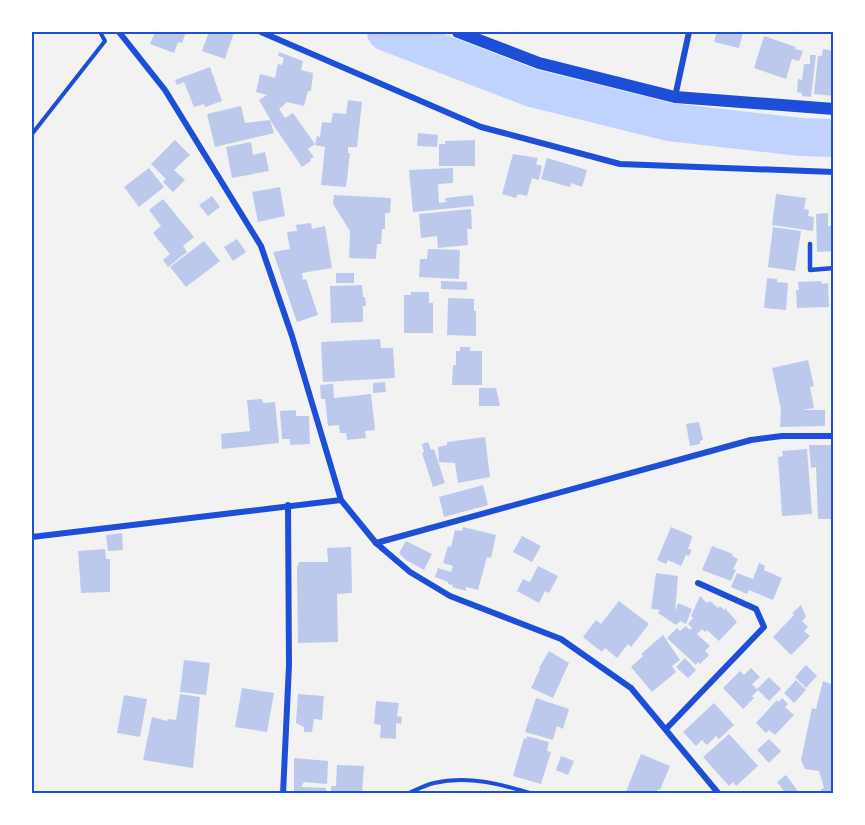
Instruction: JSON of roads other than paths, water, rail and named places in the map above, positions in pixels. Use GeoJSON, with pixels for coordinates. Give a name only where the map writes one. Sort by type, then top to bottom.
{"type":"FeatureCollection","features":[{"type":"Feature","properties":{"kind":"main road"},"geometry":{"type":"LineString","coordinates":[[458,32],[539,63],[675,97],[834,109]]}},
{"type":"Feature","properties":{"kind":"street"},"geometry":{"type":"LineString","coordinates":[[119,32],[165,90],[261,246],[292,336],[341,500],[376,543],[410,572],[450,596],[561,639],[630,688],[718,794]]}},
{"type":"Feature","properties":{"kind":"street"},"geometry":{"type":"LineString","coordinates":[[261,32],[481,127],[620,164],[834,172]]}},
{"type":"Feature","properties":{"kind":"street"},"geometry":{"type":"LineString","coordinates":[[675,97],[689,32]]}},
{"type":"Feature","properties":{"kind":"street"},"geometry":{"type":"LineString","coordinates":[[376,543],[751,440],[782,436],[834,436]]}},
{"type":"Feature","properties":{"kind":"street"},"geometry":{"type":"LineString","coordinates":[[32,537],[341,500]]}},
{"type":"Feature","properties":{"kind":"street"},"geometry":{"type":"LineString","coordinates":[[283,794],[289,665],[288,505]]}},
{"type":"Feature","properties":{"kind":"street"},"geometry":{"type":"LineString","coordinates":[[666,729],[764,627],[756,609],[699,583]]}},
{"type":"Feature","properties":{"kind":"lane"},"geometry":{"type":"LineString","coordinates":[[810,244],[810,270],[834,268]]}},
{"type":"Feature","properties":{"kind":"waterway"},"geometry":{"type":"LineString","coordinates":[[386,32],[532,88],[669,122],[801,137],[834,138]]}}]}
